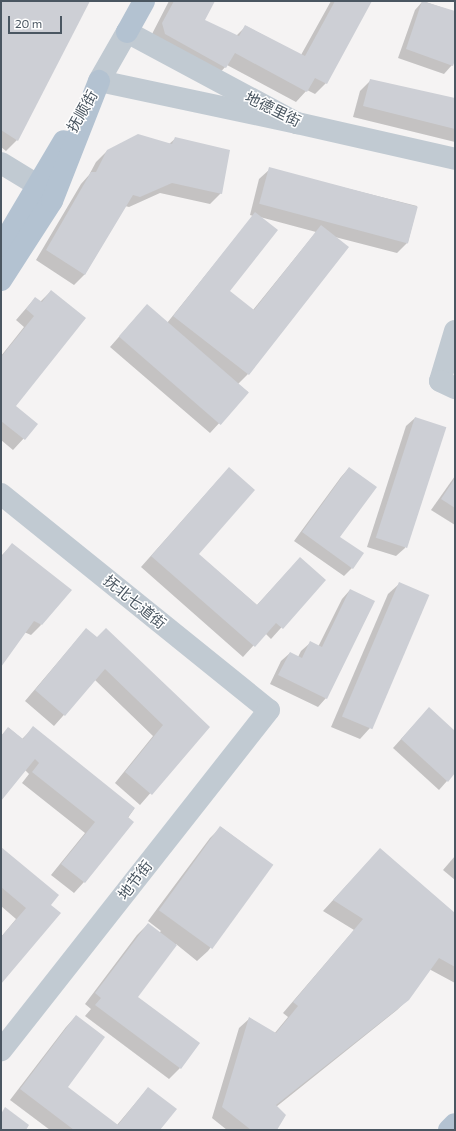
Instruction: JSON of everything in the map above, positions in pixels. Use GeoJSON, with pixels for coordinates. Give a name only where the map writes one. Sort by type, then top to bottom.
{"type":"FeatureCollection","features":[{"type":"Feature","properties":{"kind":"main road"},"geometry":{"type":"LineString","coordinates":[[127,32],[144,1]]}},
{"type":"Feature","properties":{"kind":"main road","name":"抚顺街"},"geometry":{"type":"LineString","coordinates":[[1,280],[8,252],[39,186],[99,81]]}},
{"type":"Feature","properties":{"kind":"main road","name":"抚顺街"},"geometry":{"type":"LineString","coordinates":[[1,289],[8,252],[52,201],[99,81]]}},
{"type":"Feature","properties":{"kind":"main road"},"geometry":{"type":"LineString","coordinates":[[449,1130],[455,1124]]}},
{"type":"Feature","properties":{"kind":"street"},"geometry":{"type":"LineString","coordinates":[[127,32],[99,81],[297,123]]}},
{"type":"Feature","properties":{"kind":"street","name":"地德里街"},"geometry":{"type":"LineString","coordinates":[[127,32],[297,123],[455,159]]}},
{"type":"Feature","properties":{"kind":"street"},"geometry":{"type":"LineString","coordinates":[[1,163],[39,186]]}},
{"type":"Feature","properties":{"kind":"street"},"geometry":{"type":"LineString","coordinates":[[447,385],[455,331]]}},
{"type":"Feature","properties":{"kind":"street","name":"抚北七道街"},"geometry":{"type":"LineString","coordinates":[[1,494],[269,710]]}},
{"type":"Feature","properties":{"kind":"street","name":"地节街"},"geometry":{"type":"LineString","coordinates":[[1,1050],[269,710]]}},
{"type":"Feature","properties":{"kind":"building"},"geometry":{"type":"Polygon","coordinates":[[[1,1],[90,1],[18,141],[1,130],[1,1]]]}},
{"type":"Feature","properties":{"kind":"building"},"geometry":{"type":"Polygon","coordinates":[[[174,1],[215,1],[205,20],[239,36],[245,25],[305,56],[335,1],[372,1],[327,84],[315,78],[307,92],[235,53],[226,68],[165,34],[162,23],[174,1]]]}},
{"type":"Feature","properties":{"kind":"building"},"geometry":{"type":"Polygon","coordinates":[[[422,1],[455,11],[455,60],[453,66],[406,49],[422,1]]]}},
{"type":"Feature","properties":{"kind":"building"},"geometry":{"type":"Polygon","coordinates":[[[370,79],[455,98],[455,129],[363,106],[370,79]]]}},
{"type":"Feature","properties":{"kind":"building"},"geometry":{"type":"Polygon","coordinates":[[[138,134],[172,144],[175,137],[230,150],[222,194],[172,183],[140,197],[133,195],[85,275],[46,250],[91,172],[96,172],[107,150],[138,134]]]}},
{"type":"Feature","properties":{"kind":"building"},"geometry":{"type":"Polygon","coordinates":[[[269,167],[418,207],[408,244],[259,204],[269,167]]]}},
{"type":"Feature","properties":{"kind":"building"},"geometry":{"type":"Polygon","coordinates":[[[255,212],[278,230],[230,291],[254,310],[321,225],[349,247],[249,375],[173,316],[255,212]]]}},
{"type":"Feature","properties":{"kind":"building"},"geometry":{"type":"Polygon","coordinates":[[[51,290],[86,318],[16,406],[38,424],[25,440],[1,421],[1,357],[34,316],[26,309],[35,297],[42,302],[51,290]]]}},
{"type":"Feature","properties":{"kind":"building"},"geometry":{"type":"Polygon","coordinates":[[[147,304],[249,393],[221,425],[119,336],[147,304]]]}},
{"type":"Feature","properties":{"kind":"building"},"geometry":{"type":"Polygon","coordinates":[[[415,417],[446,427],[407,548],[376,538],[415,417]]]}},
{"type":"Feature","properties":{"kind":"building"},"geometry":{"type":"Polygon","coordinates":[[[229,467],[255,490],[199,554],[257,605],[300,557],[326,580],[283,629],[276,623],[255,647],[151,556],[229,467]]]}},
{"type":"Feature","properties":{"kind":"building"},"geometry":{"type":"Polygon","coordinates":[[[349,467],[377,487],[340,537],[364,553],[353,569],[302,532],[349,467]]]}},
{"type":"Feature","properties":{"kind":"building"},"geometry":{"type":"Polygon","coordinates":[[[455,478],[455,508],[441,499],[455,478]]]}},
{"type":"Feature","properties":{"kind":"building"},"geometry":{"type":"Polygon","coordinates":[[[12,543],[72,590],[42,625],[34,621],[1,667],[1,557],[12,543]]]}},
{"type":"Feature","properties":{"kind":"building"},"geometry":{"type":"Polygon","coordinates":[[[399,582],[429,595],[372,729],[342,716],[399,582]]]}},
{"type":"Feature","properties":{"kind":"building"},"geometry":{"type":"Polygon","coordinates":[[[350,589],[375,601],[327,699],[278,675],[290,652],[302,658],[310,641],[322,647],[350,589]]]}},
{"type":"Feature","properties":{"kind":"building"},"geometry":{"type":"Polygon","coordinates":[[[86,628],[97,637],[106,628],[210,727],[152,795],[125,772],[163,725],[105,669],[65,716],[35,690],[86,628]]]}},
{"type":"Feature","properties":{"kind":"building"},"geometry":{"type":"Polygon","coordinates":[[[429,707],[455,731],[455,773],[448,782],[401,739],[429,707]]]}},
{"type":"Feature","properties":{"kind":"building"},"geometry":{"type":"Polygon","coordinates":[[[33,726],[135,808],[128,817],[134,822],[85,883],[61,864],[95,822],[32,772],[39,763],[35,759],[1,801],[1,736],[8,727],[23,739],[33,726]]]}},
{"type":"Feature","properties":{"kind":"building"},"geometry":{"type":"Polygon","coordinates":[[[220,826],[273,865],[212,949],[159,910],[220,826]]]}},
{"type":"Feature","properties":{"kind":"building"},"geometry":{"type":"Polygon","coordinates":[[[1,847],[59,895],[51,905],[61,913],[1,984],[1,937],[26,908],[1,887],[1,847]]]}},
{"type":"Feature","properties":{"kind":"building"},"geometry":{"type":"Polygon","coordinates":[[[380,848],[455,913],[455,967],[439,958],[409,1000],[276,1105],[286,1115],[277,1130],[251,1130],[222,1107],[249,1017],[276,1033],[298,1006],[293,1002],[363,919],[333,900],[380,848]]]}},
{"type":"Feature","properties":{"kind":"building"},"geometry":{"type":"Polygon","coordinates":[[[148,923],[177,945],[138,997],[200,1043],[181,1069],[95,1005],[101,998],[95,993],[148,923]]]}},
{"type":"Feature","properties":{"kind":"building"},"geometry":{"type":"Polygon","coordinates":[[[76,1015],[105,1037],[68,1087],[118,1125],[148,1087],[177,1109],[160,1130],[74,1130],[20,1089],[76,1015]]]}},
{"type":"Feature","properties":{"kind":"building"},"geometry":{"type":"Polygon","coordinates":[[[5,1107],[29,1125],[26,1130],[1,1130],[1,1114],[5,1107]]]}}]}
